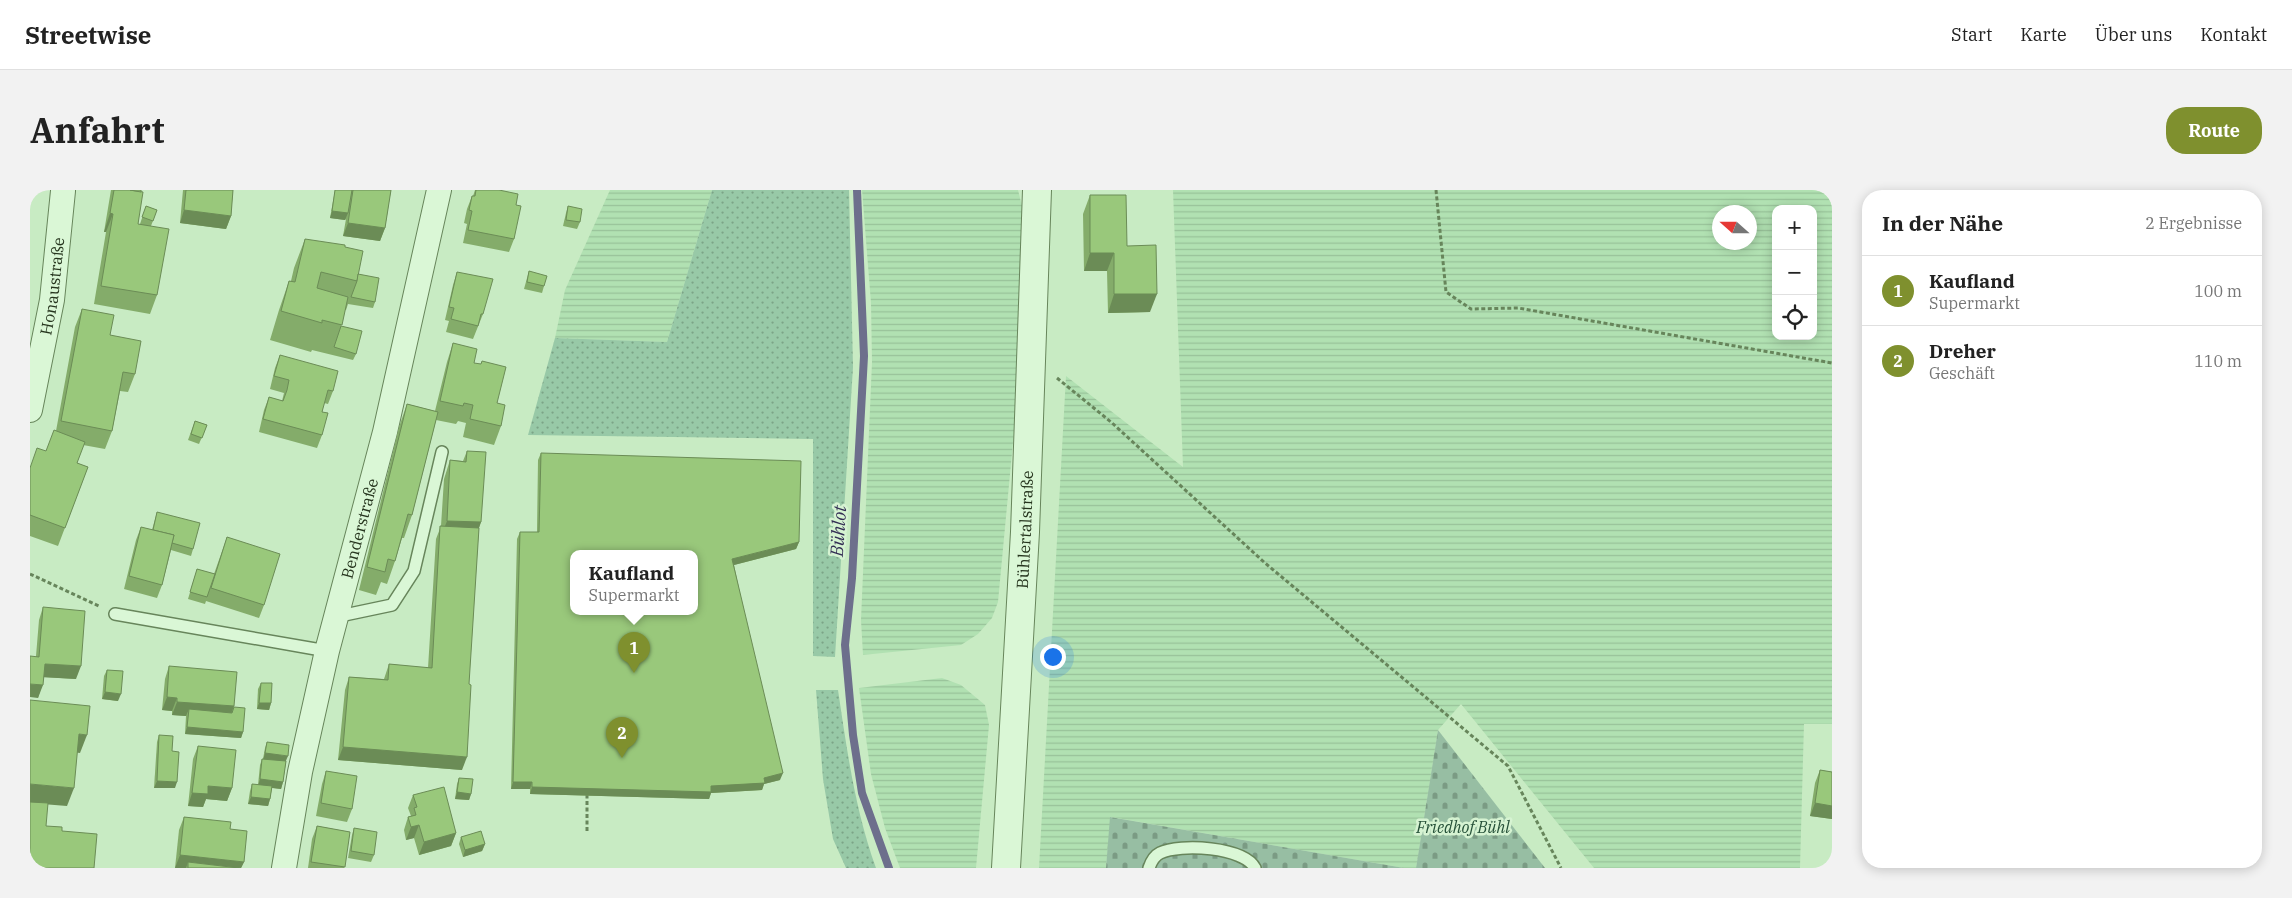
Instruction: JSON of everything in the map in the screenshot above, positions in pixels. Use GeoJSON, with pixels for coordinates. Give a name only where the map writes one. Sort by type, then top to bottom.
{"type":"FeatureCollection","features":[{"type":"Feature","properties":{"kind":"street","name":"Benderstraße"},"geometry":{"type":"LineString","coordinates":[[284,868],[300,772],[327,651],[385,432],[439,190]]}},
{"type":"Feature","properties":{"kind":"street","name":"Bühlertalstraße"},"geometry":{"type":"LineString","coordinates":[[1006,868],[1032,375],[1037,190]]}},
{"type":"Feature","properties":{"kind":"street","name":"Honaustraße"},"geometry":{"type":"LineString","coordinates":[[30,410],[52,300],[63,191]]}},
{"type":"Feature","properties":{"kind":"lane"},"geometry":{"type":"LineString","coordinates":[[335,617],[392,605],[410,578],[414,571],[442,452]]}},
{"type":"Feature","properties":{"kind":"lane"},"geometry":{"type":"LineString","coordinates":[[115,614],[327,651]]}},
{"type":"Feature","properties":{"kind":"lane"},"geometry":{"type":"LineString","coordinates":[[1149,868],[1158,853],[1168,850],[1193,848],[1224,850],[1247,858],[1255,868]]}},
{"type":"Feature","properties":{"kind":"path"},"geometry":{"type":"LineString","coordinates":[[1436,190],[1446,292],[1470,309],[1518,308],[1832,363]]}},
{"type":"Feature","properties":{"kind":"path"},"geometry":{"type":"LineString","coordinates":[[1032,375],[1055,376],[1111,422],[1265,563],[1508,766],[1561,868]]}},
{"type":"Feature","properties":{"kind":"path"},"geometry":{"type":"LineString","coordinates":[[30,574],[115,614]]}},
{"type":"Feature","properties":{"kind":"path"},"geometry":{"type":"LineString","coordinates":[[586,831],[587,795]]}},
{"type":"Feature","properties":{"kind":"green space"},"geometry":{"type":"Polygon","coordinates":[[[610,190],[712,190],[667,342],[555,338],[565,290],[610,190]]]}},
{"type":"Feature","properties":{"kind":"green space"},"geometry":{"type":"Polygon","coordinates":[[[712,190],[849,190],[853,367],[835,657],[813,656],[813,439],[528,435],[555,338],[667,342],[712,190]]]}},
{"type":"Feature","properties":{"kind":"green space"},"geometry":{"type":"Polygon","coordinates":[[[862,190],[1018,190],[1023,210],[1018,389],[998,602],[992,618],[978,634],[961,645],[863,655],[861,620],[872,362],[871,303],[862,190]]]}},
{"type":"Feature","properties":{"kind":"green space"},"geometry":{"type":"Polygon","coordinates":[[[1173,190],[1832,190],[1832,724],[1804,724],[1800,868],[1594,868],[1461,704],[1438,730],[1416,868],[1404,868],[1111,817],[1106,868],[1039,868],[1066,376],[1183,467],[1173,190]]]}},
{"type":"Feature","properties":{"kind":"green space"},"geometry":{"type":"Polygon","coordinates":[[[942,678],[961,685],[985,705],[989,725],[976,868],[900,868],[885,828],[871,774],[859,688],[942,678]]]}},
{"type":"Feature","properties":{"kind":"green space"},"geometry":{"type":"Polygon","coordinates":[[[816,690],[838,690],[857,802],[876,868],[846,868],[833,839],[823,779],[816,690]]]}},
{"type":"Feature","properties":{"kind":"green space","name":"Friedhof Bühl"},"geometry":{"type":"Polygon","coordinates":[[[1438,730],[1545,868],[1416,868],[1438,730]]]}},
{"type":"Feature","properties":{"kind":"green space","name":"Friedhof Bühl"},"geometry":{"type":"Polygon","coordinates":[[[1110,817],[1404,868],[1106,868],[1110,817]]]}},
{"type":"Feature","properties":{"kind":"building"},"geometry":{"type":"Polygon","coordinates":[[[114,190],[143,192],[138,224],[169,229],[157,295],[101,286],[113,214],[110,213],[114,190]]]}},
{"type":"Feature","properties":{"kind":"building"},"geometry":{"type":"Polygon","coordinates":[[[186,190],[233,190],[231,216],[184,210],[186,190]]]}},
{"type":"Feature","properties":{"kind":"building"},"geometry":{"type":"Polygon","coordinates":[[[335,190],[352,190],[348,213],[332,211],[335,190]]]}},
{"type":"Feature","properties":{"kind":"building"},"geometry":{"type":"Polygon","coordinates":[[[353,190],[391,190],[385,228],[348,223],[353,190]]]}},
{"type":"Feature","properties":{"kind":"building"},"geometry":{"type":"Polygon","coordinates":[[[476,190],[499,190],[518,194],[516,205],[521,206],[514,239],[468,230],[472,211],[469,210],[472,196],[475,196],[476,190]]]}},
{"type":"Feature","properties":{"kind":"building"},"geometry":{"type":"Polygon","coordinates":[[[1090,195],[1126,195],[1127,246],[1156,245],[1157,294],[1114,294],[1114,253],[1090,253],[1090,195]]]}},
{"type":"Feature","properties":{"kind":"building"},"geometry":{"type":"Polygon","coordinates":[[[146,206],[157,210],[153,221],[142,217],[146,206]]]}},
{"type":"Feature","properties":{"kind":"building"},"geometry":{"type":"Polygon","coordinates":[[[568,206],[582,209],[580,222],[566,220],[568,206]]]}},
{"type":"Feature","properties":{"kind":"building"},"geometry":{"type":"Polygon","coordinates":[[[305,239],[345,245],[345,247],[363,251],[357,281],[321,272],[317,288],[348,297],[342,325],[322,320],[322,323],[281,311],[289,281],[295,282],[305,239]]]}},
{"type":"Feature","properties":{"kind":"building"},"geometry":{"type":"Polygon","coordinates":[[[529,271],[547,276],[544,286],[527,282],[529,271]]]}},
{"type":"Feature","properties":{"kind":"building"},"geometry":{"type":"Polygon","coordinates":[[[457,272],[493,279],[478,326],[451,319],[454,308],[449,307],[457,272]]]}},
{"type":"Feature","properties":{"kind":"building"},"geometry":{"type":"Polygon","coordinates":[[[358,274],[379,278],[375,302],[351,297],[358,274]]]}},
{"type":"Feature","properties":{"kind":"building"},"geometry":{"type":"Polygon","coordinates":[[[82,309],[114,315],[110,335],[141,341],[135,374],[123,372],[112,431],[61,421],[82,309]]]}},
{"type":"Feature","properties":{"kind":"building"},"geometry":{"type":"Polygon","coordinates":[[[341,326],[362,331],[356,354],[334,347],[341,326]]]}},
{"type":"Feature","properties":{"kind":"building"},"geometry":{"type":"Polygon","coordinates":[[[453,343],[477,349],[474,363],[481,364],[482,361],[506,367],[497,403],[505,405],[501,426],[470,419],[473,405],[464,403],[463,406],[440,401],[453,343]]]}},
{"type":"Feature","properties":{"kind":"building"},"geometry":{"type":"Polygon","coordinates":[[[280,355],[338,371],[333,391],[328,390],[322,412],[328,413],[322,435],[263,419],[269,397],[283,401],[287,390],[289,380],[274,376],[280,355]]]}},
{"type":"Feature","properties":{"kind":"building"},"geometry":{"type":"Polygon","coordinates":[[[407,404],[438,412],[412,515],[408,514],[395,561],[388,559],[385,572],[367,567],[407,404]]]}},
{"type":"Feature","properties":{"kind":"building"},"geometry":{"type":"Polygon","coordinates":[[[195,421],[207,425],[202,438],[191,434],[195,421]]]}},
{"type":"Feature","properties":{"kind":"building"},"geometry":{"type":"Polygon","coordinates":[[[54,430],[85,442],[77,463],[88,467],[65,528],[30,515],[30,468],[37,448],[46,451],[54,430]]]}},
{"type":"Feature","properties":{"kind":"building"},"geometry":{"type":"Polygon","coordinates":[[[467,451],[486,452],[481,522],[447,521],[450,460],[466,462],[467,451]]]}},
{"type":"Feature","properties":{"kind":"building"},"geometry":{"type":"Polygon","coordinates":[[[541,453],[801,461],[799,542],[732,559],[783,773],[764,778],[765,783],[711,786],[711,792],[532,787],[532,782],[513,782],[520,532],[539,532],[541,453]]]}},
{"type":"Feature","properties":{"kind":"building"},"geometry":{"type":"Polygon","coordinates":[[[157,512],[200,523],[193,549],[172,543],[174,535],[153,530],[157,512]]]}},
{"type":"Feature","properties":{"kind":"building"},"geometry":{"type":"Polygon","coordinates":[[[440,526],[479,528],[469,684],[471,685],[467,757],[343,747],[349,677],[388,680],[389,664],[432,668],[440,526]]]}},
{"type":"Feature","properties":{"kind":"building"},"geometry":{"type":"Polygon","coordinates":[[[141,527],[174,535],[162,585],[129,576],[141,527]]]}},
{"type":"Feature","properties":{"kind":"building"},"geometry":{"type":"Polygon","coordinates":[[[227,537],[280,554],[264,605],[211,588],[227,537]]]}},
{"type":"Feature","properties":{"kind":"building"},"geometry":{"type":"Polygon","coordinates":[[[197,569],[215,574],[207,597],[190,592],[197,569]]]}},
{"type":"Feature","properties":{"kind":"building"},"geometry":{"type":"Polygon","coordinates":[[[43,607],[85,611],[81,666],[45,664],[43,685],[30,684],[30,656],[39,657],[43,607]]]}},
{"type":"Feature","properties":{"kind":"building"},"geometry":{"type":"Polygon","coordinates":[[[169,666],[237,672],[234,706],[177,702],[177,698],[167,697],[169,666]]]}},
{"type":"Feature","properties":{"kind":"building"},"geometry":{"type":"Polygon","coordinates":[[[107,670],[123,671],[121,694],[105,692],[107,670]]]}},
{"type":"Feature","properties":{"kind":"building"},"geometry":{"type":"Polygon","coordinates":[[[261,683],[272,683],[271,703],[259,703],[261,683]]]}},
{"type":"Feature","properties":{"kind":"building"},"geometry":{"type":"Polygon","coordinates":[[[30,700],[90,706],[87,735],[79,734],[74,788],[30,784],[30,700]]]}},
{"type":"Feature","properties":{"kind":"building"},"geometry":{"type":"Polygon","coordinates":[[[234,707],[245,708],[243,732],[187,727],[189,709],[232,713],[234,707]]]}},
{"type":"Feature","properties":{"kind":"building"},"geometry":{"type":"Polygon","coordinates":[[[159,735],[173,736],[172,751],[179,752],[177,782],[157,781],[159,735]]]}},
{"type":"Feature","properties":{"kind":"building"},"geometry":{"type":"Polygon","coordinates":[[[267,742],[289,745],[288,756],[265,753],[267,742]]]}},
{"type":"Feature","properties":{"kind":"building"},"geometry":{"type":"Polygon","coordinates":[[[198,746],[236,750],[232,788],[208,786],[208,794],[192,793],[198,746]]]}},
{"type":"Feature","properties":{"kind":"building"},"geometry":{"type":"Polygon","coordinates":[[[262,759],[286,761],[283,782],[260,779],[262,759]]]}},
{"type":"Feature","properties":{"kind":"building"},"geometry":{"type":"Polygon","coordinates":[[[1820,770],[1832,772],[1832,806],[1815,803],[1820,770]]]}},
{"type":"Feature","properties":{"kind":"building"},"geometry":{"type":"Polygon","coordinates":[[[326,771],[357,776],[352,809],[321,803],[326,771]]]}},
{"type":"Feature","properties":{"kind":"building"},"geometry":{"type":"Polygon","coordinates":[[[459,778],[473,779],[471,794],[457,792],[459,778]]]}},
{"type":"Feature","properties":{"kind":"building"},"geometry":{"type":"Polygon","coordinates":[[[252,784],[272,786],[270,799],[251,797],[252,784]]]}},
{"type":"Feature","properties":{"kind":"building"},"geometry":{"type":"Polygon","coordinates":[[[444,787],[456,833],[424,842],[419,825],[411,827],[408,817],[416,815],[414,808],[417,807],[413,795],[444,787]]]}},
{"type":"Feature","properties":{"kind":"building"},"geometry":{"type":"Polygon","coordinates":[[[30,802],[48,803],[46,826],[62,827],[62,831],[97,834],[94,868],[30,868],[30,802]]]}},
{"type":"Feature","properties":{"kind":"building"},"geometry":{"type":"Polygon","coordinates":[[[184,817],[231,822],[230,829],[247,831],[244,862],[180,855],[184,817]]]}},
{"type":"Feature","properties":{"kind":"building"},"geometry":{"type":"Polygon","coordinates":[[[317,826],[350,832],[345,867],[311,862],[317,826]]]}},
{"type":"Feature","properties":{"kind":"building"},"geometry":{"type":"Polygon","coordinates":[[[354,828],[377,832],[374,855],[351,851],[354,828]]]}},
{"type":"Feature","properties":{"kind":"building"},"geometry":{"type":"Polygon","coordinates":[[[481,831],[485,844],[465,850],[461,837],[481,831]]]}},
{"type":"Feature","properties":{"kind":"building"},"geometry":{"type":"Polygon","coordinates":[[[188,862],[239,868],[188,868],[188,862]]]}},
{"type":"Feature","properties":{"kind":"waterway","name":"Bühlot"},"geometry":{"type":"LineString","coordinates":[[857,190],[864,356],[852,578],[845,645],[853,735],[862,793],[889,868]]}},
{"type":"Feature","properties":{"kind":"place","name":"Kaufland"},"geometry":{"type":"Point","coordinates":[634,673]}},
{"type":"Feature","properties":{"kind":"place","name":"Dreher"},"geometry":{"type":"Point","coordinates":[622,758]}}]}
